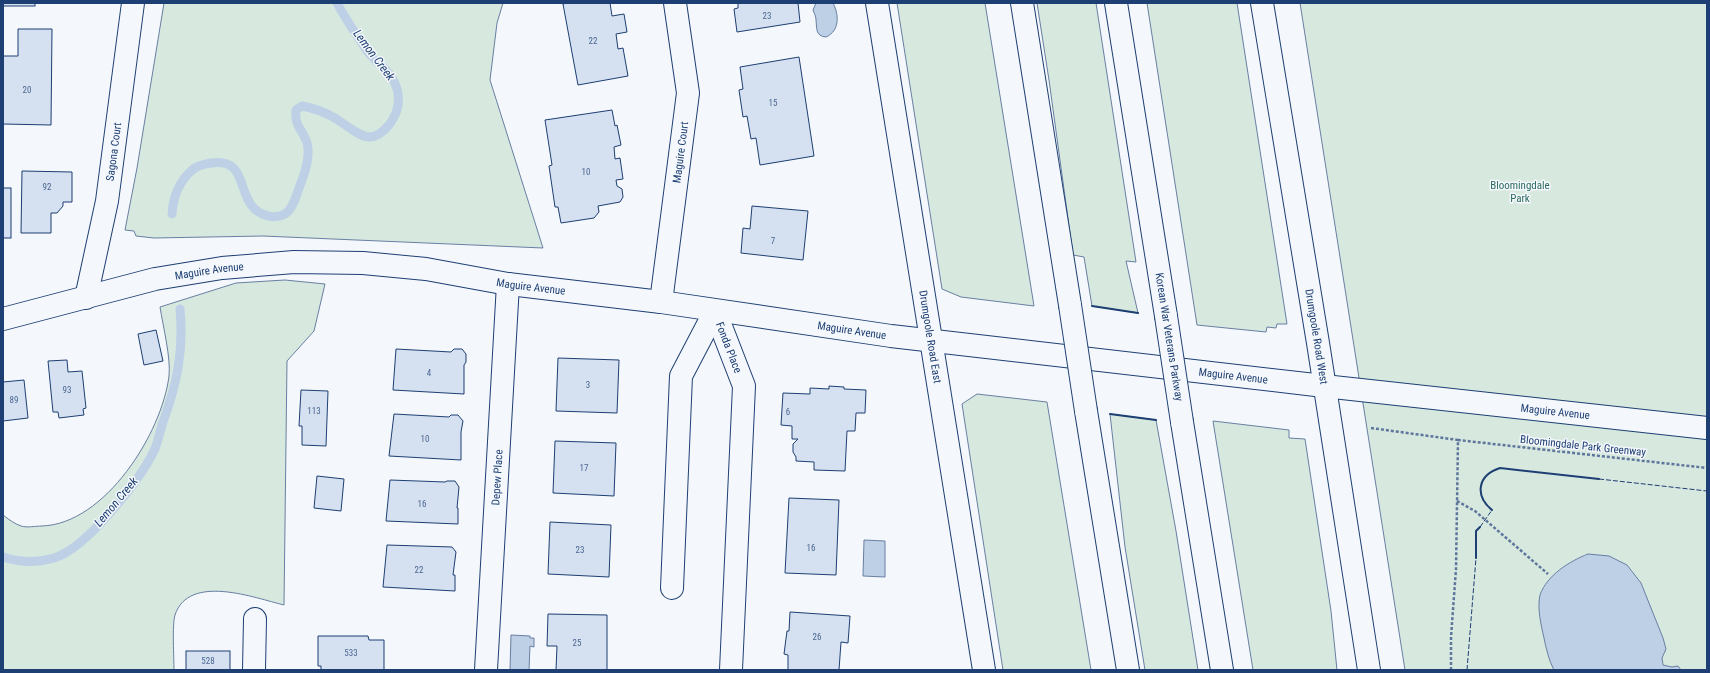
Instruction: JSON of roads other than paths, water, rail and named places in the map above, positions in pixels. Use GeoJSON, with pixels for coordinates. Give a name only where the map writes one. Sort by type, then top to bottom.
{"type":"FeatureCollection","features":[{"type":"Feature","properties":{"kind":"main road","name":"Sagona Court"},"geometry":{"type":"LineString","coordinates":[[86,298],[107,201],[133,3]]}},
{"type":"Feature","properties":{"kind":"main road","name":"Maguire Court"},"geometry":{"type":"LineString","coordinates":[[662,302],[688,93],[675,3]]}},
{"type":"Feature","properties":{"kind":"main road","name":"Drumgoole Road East"},"geometry":{"type":"LineString","coordinates":[[877,3],[984,670]]}},
{"type":"Feature","properties":{"kind":"main road"},"geometry":{"type":"LineString","coordinates":[[1022,3],[1128,670]]}},
{"type":"Feature","properties":{"kind":"main road","name":"Korean War Veterans Parkway"},"geometry":{"type":"LineString","coordinates":[[1116,3],[1222,670]]}},
{"type":"Feature","properties":{"kind":"main road","name":"Drumgoole Road West"},"geometry":{"type":"LineString","coordinates":[[1262,3],[1369,670]]}},
{"type":"Feature","properties":{"kind":"main road","name":"Maguire Avenue"},"geometry":{"type":"LineString","coordinates":[[3,319],[155,279],[222,268],[294,262],[363,263],[426,269],[508,284],[662,302],[891,336],[1707,428]]}},
{"type":"Feature","properties":{"kind":"main road","name":"Depew Place"},"geometry":{"type":"LineString","coordinates":[[486,670],[508,284]]}},
{"type":"Feature","properties":{"kind":"main road","name":"Fonda Place"},"geometry":{"type":"LineString","coordinates":[[672,588],[681,376],[715,311]]}},
{"type":"Feature","properties":{"kind":"main road","name":"Fonda Place"},"geometry":{"type":"LineString","coordinates":[[715,311],[744,386],[731,670]]}},
{"type":"Feature","properties":{"kind":"main road"},"geometry":{"type":"LineString","coordinates":[[254,670],[255,619]]}},
{"type":"Feature","properties":{"kind":"water"},"geometry":{"type":"Polygon","coordinates":[[[816,3],[833,3],[835,7],[837,17],[836,27],[831,34],[826,37],[820,35],[817,31],[816,17],[813,10],[816,3]]]}},
{"type":"Feature","properties":{"kind":"water"},"geometry":{"type":"Polygon","coordinates":[[[864,540],[885,541],[885,577],[863,576],[864,540]]]}},
{"type":"Feature","properties":{"kind":"water"},"geometry":{"type":"Polygon","coordinates":[[[1588,554],[1609,556],[1627,565],[1641,583],[1663,638],[1666,649],[1662,658],[1663,665],[1672,667],[1678,666],[1681,670],[1554,670],[1548,654],[1541,622],[1539,611],[1540,595],[1543,588],[1554,575],[1567,565],[1588,554]]]}},
{"type":"Feature","properties":{"kind":"water"},"geometry":{"type":"Polygon","coordinates":[[[511,635],[530,636],[530,638],[534,638],[534,647],[530,646],[529,670],[510,670],[511,635]]]}},
{"type":"Feature","properties":{"kind":"waterway","name":"Lemon Creek"},"geometry":{"type":"LineString","coordinates":[[172,214],[177,191],[183,180],[195,168],[211,163],[230,165],[235,170],[248,199],[252,206],[259,212],[267,216],[276,217],[288,212],[292,206],[308,160],[307,143],[296,120],[296,110],[302,106],[328,114],[364,136],[372,137],[378,135],[389,125],[397,111],[398,97],[395,83],[386,70],[368,52],[337,3]]}},
{"type":"Feature","properties":{"kind":"waterway","name":"Lemon Creek"},"geometry":{"type":"LineString","coordinates":[[3,557],[22,561],[48,560],[67,552],[96,528],[111,512],[137,479],[147,464],[157,444],[176,380],[181,339],[180,309]]}},
{"type":"Feature","properties":{"kind":"park label","name":"Bloomingdale Park"},"geometry":{"type":"Point","coordinates":[1520,191]}}]}
